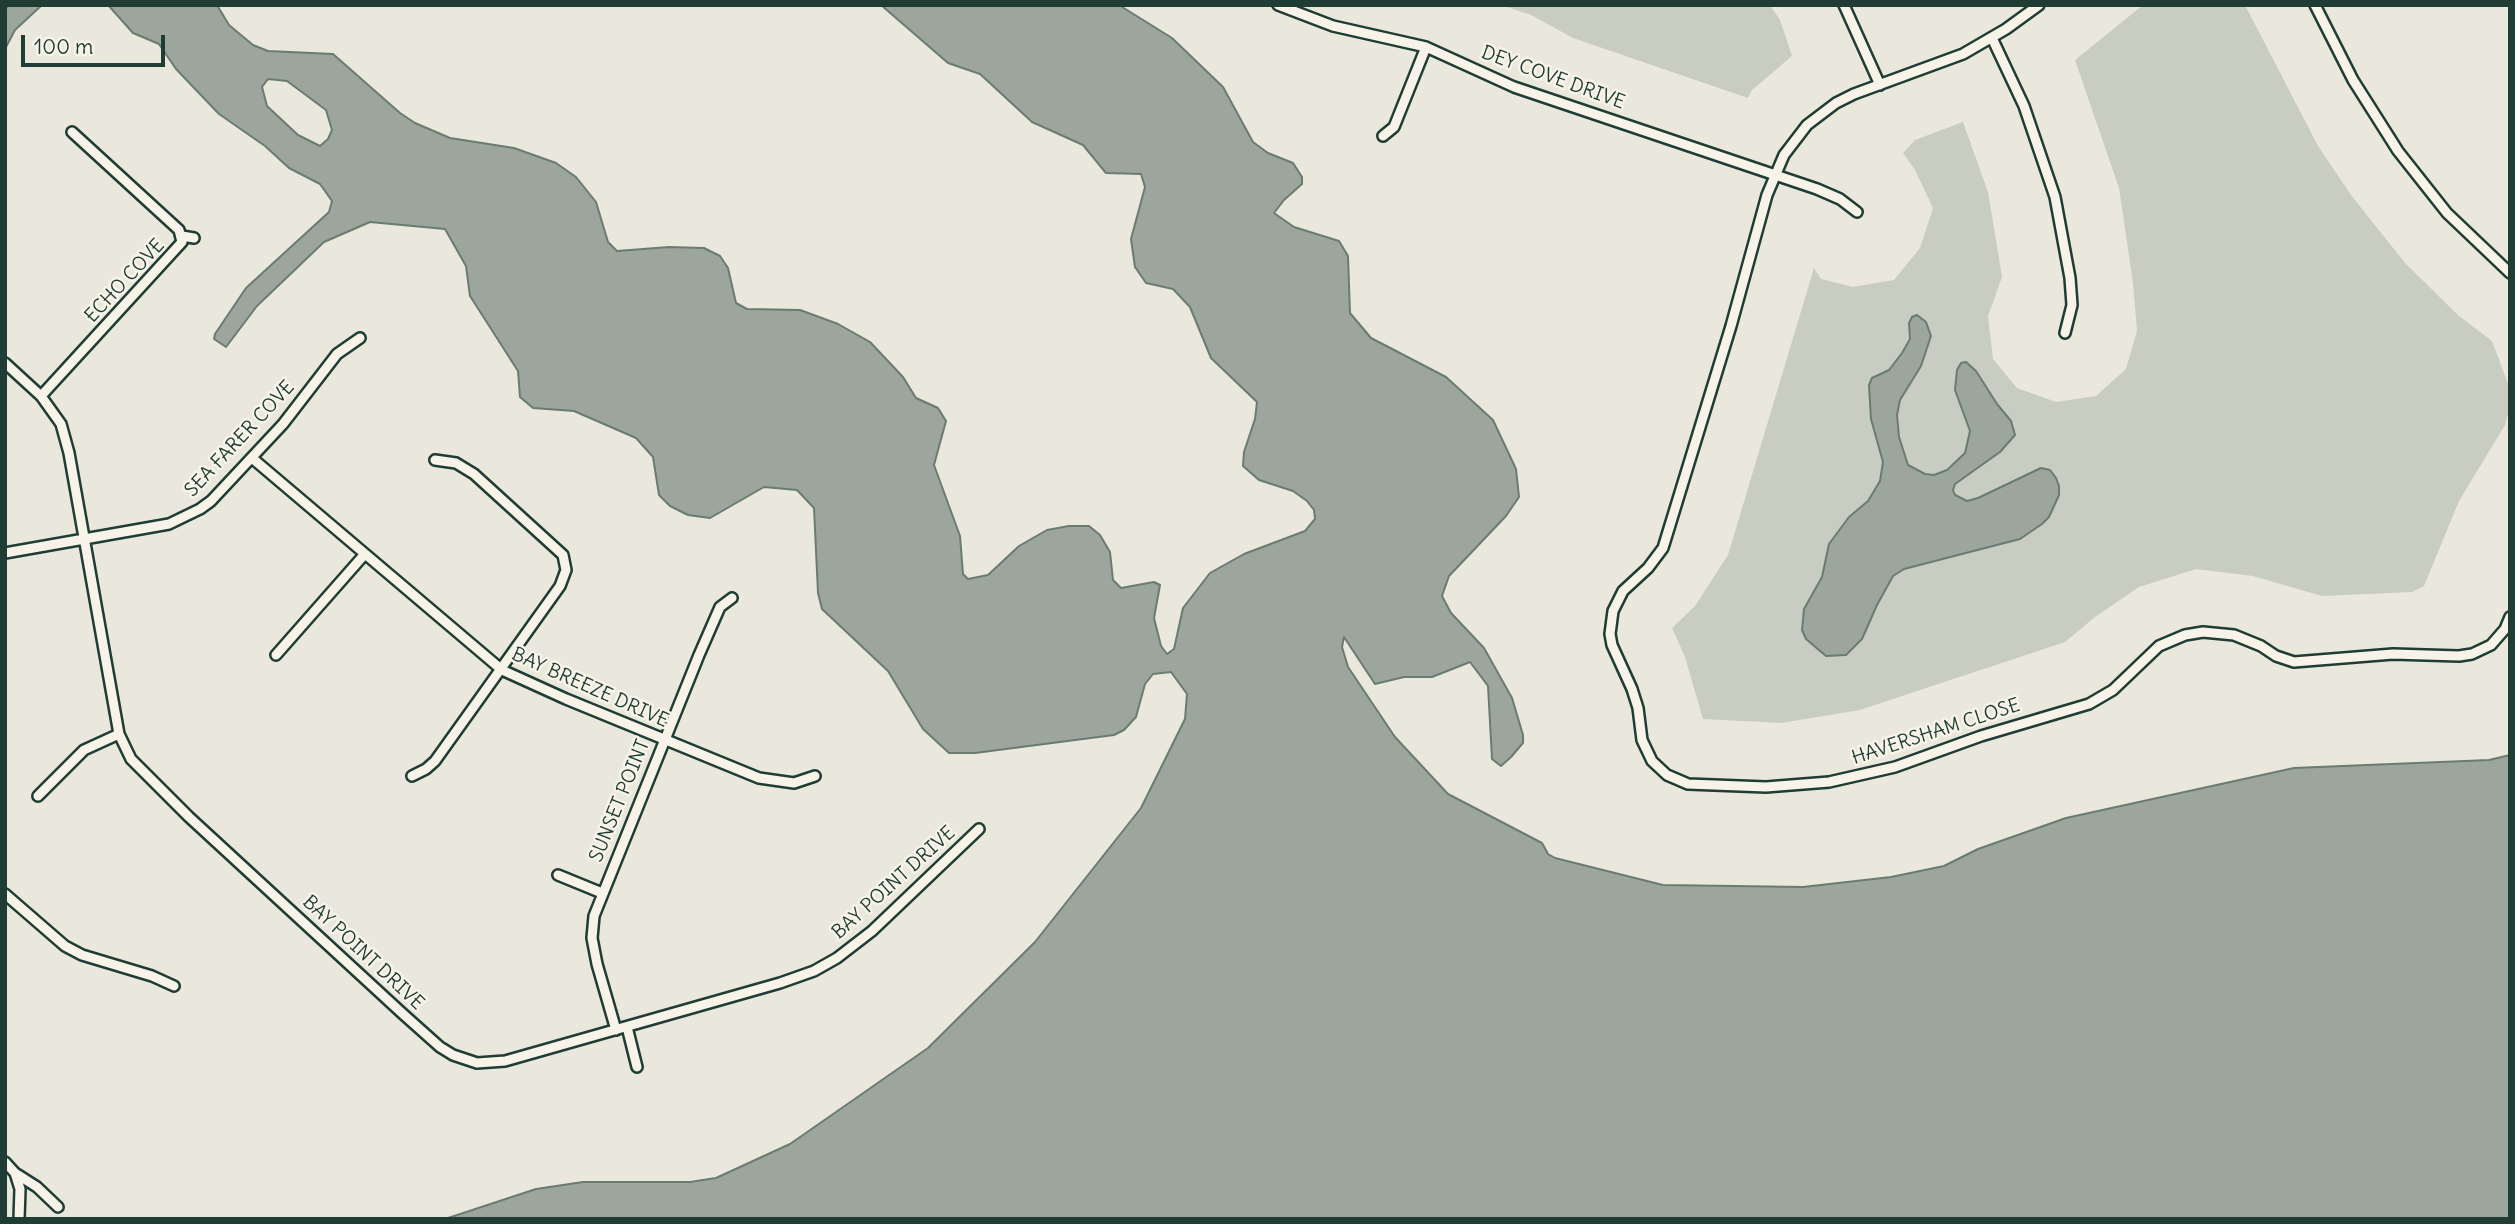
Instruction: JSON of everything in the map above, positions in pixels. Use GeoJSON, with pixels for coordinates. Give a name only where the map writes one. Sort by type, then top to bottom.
{"type":"FeatureCollection","features":[{"type":"Feature","properties":{"kind":"street","name":"DEY COVE DRIVE"},"geometry":{"type":"LineString","coordinates":[[1278,5],[1334,26],[1426,47],[1514,87],[1774,174],[1840,199],[1857,212]]}},
{"type":"Feature","properties":{"kind":"street"},"geometry":{"type":"LineString","coordinates":[[1844,5],[1880,85]]}},
{"type":"Feature","properties":{"kind":"street","name":"HAVERSHAM CLOSE"},"geometry":{"type":"LineString","coordinates":[[2039,5],[1992,38],[1937,65],[1854,94],[1819,115],[1795,139],[1774,174],[1663,548],[1648,568],[1623,591],[1612,611],[1612,645],[1625,670],[1638,708],[1642,740],[1652,761],[1667,775],[1688,784],[1766,787],[1829,782],[1895,767],[1981,736],[2099,699],[2122,683],[2153,650],[2171,639],[2185,635],[2203,632],[2234,635],[2294,662],[2393,654],[2459,656],[2473,654],[2491,645],[2505,629],[2510,617]]}},
{"type":"Feature","properties":{"kind":"street"},"geometry":{"type":"LineString","coordinates":[[2315,5],[2353,80],[2398,151],[2447,213],[2510,273]]}},
{"type":"Feature","properties":{"kind":"street"},"geometry":{"type":"LineString","coordinates":[[1992,38],[2024,106],[2055,197],[2070,278],[2072,305],[2065,333]]}},
{"type":"Feature","properties":{"kind":"street"},"geometry":{"type":"LineString","coordinates":[[1384,136],[1394,127],[1426,47]]}},
{"type":"Feature","properties":{"kind":"street","name":"ECHO COVE"},"geometry":{"type":"LineString","coordinates":[[41,396],[180,247],[182,236],[179,230],[72,132]]}},
{"type":"Feature","properties":{"kind":"street"},"geometry":{"type":"LineString","coordinates":[[182,236],[194,238]]}},
{"type":"Feature","properties":{"kind":"street","name":"SEA FARER COVE"},"geometry":{"type":"LineString","coordinates":[[5,553],[169,524],[187,517],[211,501],[283,424],[337,354],[360,338]]}},
{"type":"Feature","properties":{"kind":"street","name":"BAY POINT DRIVE"},"geometry":{"type":"LineString","coordinates":[[5,363],[41,396],[61,424],[71,463],[119,734],[131,759],[403,1014],[453,1055],[477,1063],[505,1061],[780,983],[827,964],[872,931],[979,829]]}},
{"type":"Feature","properties":{"kind":"street","name":"BAY BREEZE DRIVE"},"geometry":{"type":"LineString","coordinates":[[252,458],[502,670],[566,699],[766,780],[794,783],[815,776]]}},
{"type":"Feature","properties":{"kind":"street"},"geometry":{"type":"LineString","coordinates":[[412,775],[436,761],[565,576],[562,555],[474,474],[456,463],[435,460]]}},
{"type":"Feature","properties":{"kind":"street"},"geometry":{"type":"LineString","coordinates":[[276,655],[364,555]]}},
{"type":"Feature","properties":{"kind":"street","name":"SUNSET POINT"},"geometry":{"type":"LineString","coordinates":[[616,1030],[597,964],[592,938],[594,916],[720,607],[732,598]]}},
{"type":"Feature","properties":{"kind":"street"},"geometry":{"type":"LineString","coordinates":[[38,796],[84,750],[119,734]]}},
{"type":"Feature","properties":{"kind":"street"},"geometry":{"type":"LineString","coordinates":[[558,875],[602,892]]}},
{"type":"Feature","properties":{"kind":"street"},"geometry":{"type":"LineString","coordinates":[[5,894],[65,946],[82,955],[152,976],[174,986]]}},
{"type":"Feature","properties":{"kind":"street"},"geometry":{"type":"LineString","coordinates":[[627,1027],[637,1066]]}},
{"type":"Feature","properties":{"kind":"street"},"geometry":{"type":"LineString","coordinates":[[5,1162],[58,1207]]}},
{"type":"Feature","properties":{"kind":"street"},"geometry":{"type":"LineString","coordinates":[[15,1173],[20,1189],[19,1219]]}},
{"type":"Feature","properties":{"kind":"shaded area"},"geometry":{"type":"Polygon","coordinates":[[[9,5],[42,5],[15,30],[5,49],[5,10],[9,5]]]}},
{"type":"Feature","properties":{"kind":"shaded area"},"geometry":{"type":"Polygon","coordinates":[[[108,5],[217,5],[229,25],[253,45],[268,51],[333,54],[415,123],[450,138],[514,148],[556,163],[576,177],[596,202],[608,242],[617,251],[669,247],[704,248],[720,256],[728,268],[736,303],[747,309],[800,310],[838,324],[870,342],[903,377],[916,398],[938,408],[946,421],[934,465],[960,536],[963,574],[968,579],[988,575],[1019,546],[1047,530],[1089,526],[1100,535],[1110,552],[1113,580],[1121,588],[1154,582],[1160,585],[1154,618],[1161,646],[1167,654],[1174,649],[1183,608],[1210,573],[1244,554],[1305,531],[1315,519],[1314,510],[1293,491],[1259,480],[1243,466],[1257,402],[1211,358],[1190,307],[1173,289],[1146,283],[1135,267],[1131,239],[1145,187],[1141,174],[1106,173],[1083,145],[1032,122],[980,74],[948,63],[881,5],[1119,5],[1172,38],[1223,87],[1253,142],[1268,153],[1293,163],[1302,177],[1302,184],[1274,213],[1294,227],[1339,241],[1348,256],[1350,313],[1371,338],[1446,377],[1493,420],[1516,469],[1519,497],[1506,516],[1449,576],[1442,596],[1451,613],[1484,648],[1512,698],[1523,743],[1511,757],[1501,766],[1492,759],[1488,686],[1470,662],[1432,677],[1404,677],[1375,684],[1344,637],[1342,647],[1348,667],[1395,737],[1448,794],[1542,843],[1548,854],[1555,858],[1663,885],[1803,887],[1891,877],[1944,866],[1978,849],[2066,818],[2294,768],[2489,760],[2510,755],[2510,1219],[445,1219],[536,1189],[583,1182],[690,1182],[716,1178],[790,1144],[928,1048],[1035,942],[1141,808],[1185,719],[1187,694],[1171,672],[1153,674],[1145,684],[1136,717],[1124,730],[1114,735],[975,753],[949,753],[923,729],[888,671],[822,609],[818,593],[814,508],[797,490],[764,487],[710,518],[688,515],[670,506],[659,495],[653,457],[636,438],[574,411],[533,408],[520,397],[518,371],[470,296],[466,266],[445,229],[370,222],[324,242],[257,306],[226,347],[214,339],[215,334],[246,288],[329,212],[332,201],[320,184],[289,168],[265,146],[219,114],[176,69],[159,44],[133,33],[108,5]],[[268,79],[262,87],[267,106],[298,135],[320,146],[328,139],[332,130],[326,110],[287,81],[268,79]]]}},
{"type":"Feature","properties":{"kind":"shaded area"},"geometry":{"type":"Polygon","coordinates":[[[1501,5],[1770,5],[1780,20],[1792,56],[1752,90],[1748,98],[1573,38],[1531,15],[1501,5]]]}},
{"type":"Feature","properties":{"kind":"shaded area"},"geometry":{"type":"Polygon","coordinates":[[[2143,5],[2245,5],[2318,146],[2351,195],[2405,263],[2459,316],[2492,341],[2510,389],[2510,406],[2505,425],[2459,501],[2424,586],[2412,592],[2322,596],[2253,576],[2196,569],[2139,587],[2095,617],[2065,642],[1860,710],[1781,723],[1703,719],[1685,657],[1672,628],[1695,606],[1728,555],[1814,268],[1821,279],[1853,287],[1894,280],[1920,248],[1933,208],[1915,170],[1903,153],[1915,140],[1963,122],[1988,192],[2002,277],[1988,316],[1993,359],[2017,388],[2056,402],[2096,396],[2126,369],[2137,331],[2119,188],[2075,60],[2143,5]]]}},
{"type":"Feature","properties":{"kind":"shaded area"},"geometry":{"type":"Polygon","coordinates":[[[1917,315],[1926,322],[1931,336],[1921,366],[1900,400],[1897,415],[1899,437],[1908,465],[1925,474],[1934,475],[1947,470],[1965,453],[1970,431],[1955,390],[1957,370],[1961,363],[1966,362],[1976,371],[2011,421],[2015,435],[2000,452],[1955,484],[1955,495],[1967,501],[1978,498],[2041,468],[2050,470],[2056,478],[2059,495],[2049,517],[2020,539],[1904,569],[1893,576],[1862,639],[1846,655],[1826,656],[1806,639],[1802,630],[1804,609],[1822,577],[1829,544],[1849,517],[1868,501],[1880,481],[1883,462],[1871,419],[1869,385],[1872,378],[1889,370],[1902,353],[1910,339],[1909,323],[1912,317],[1917,315]]]}}]}
